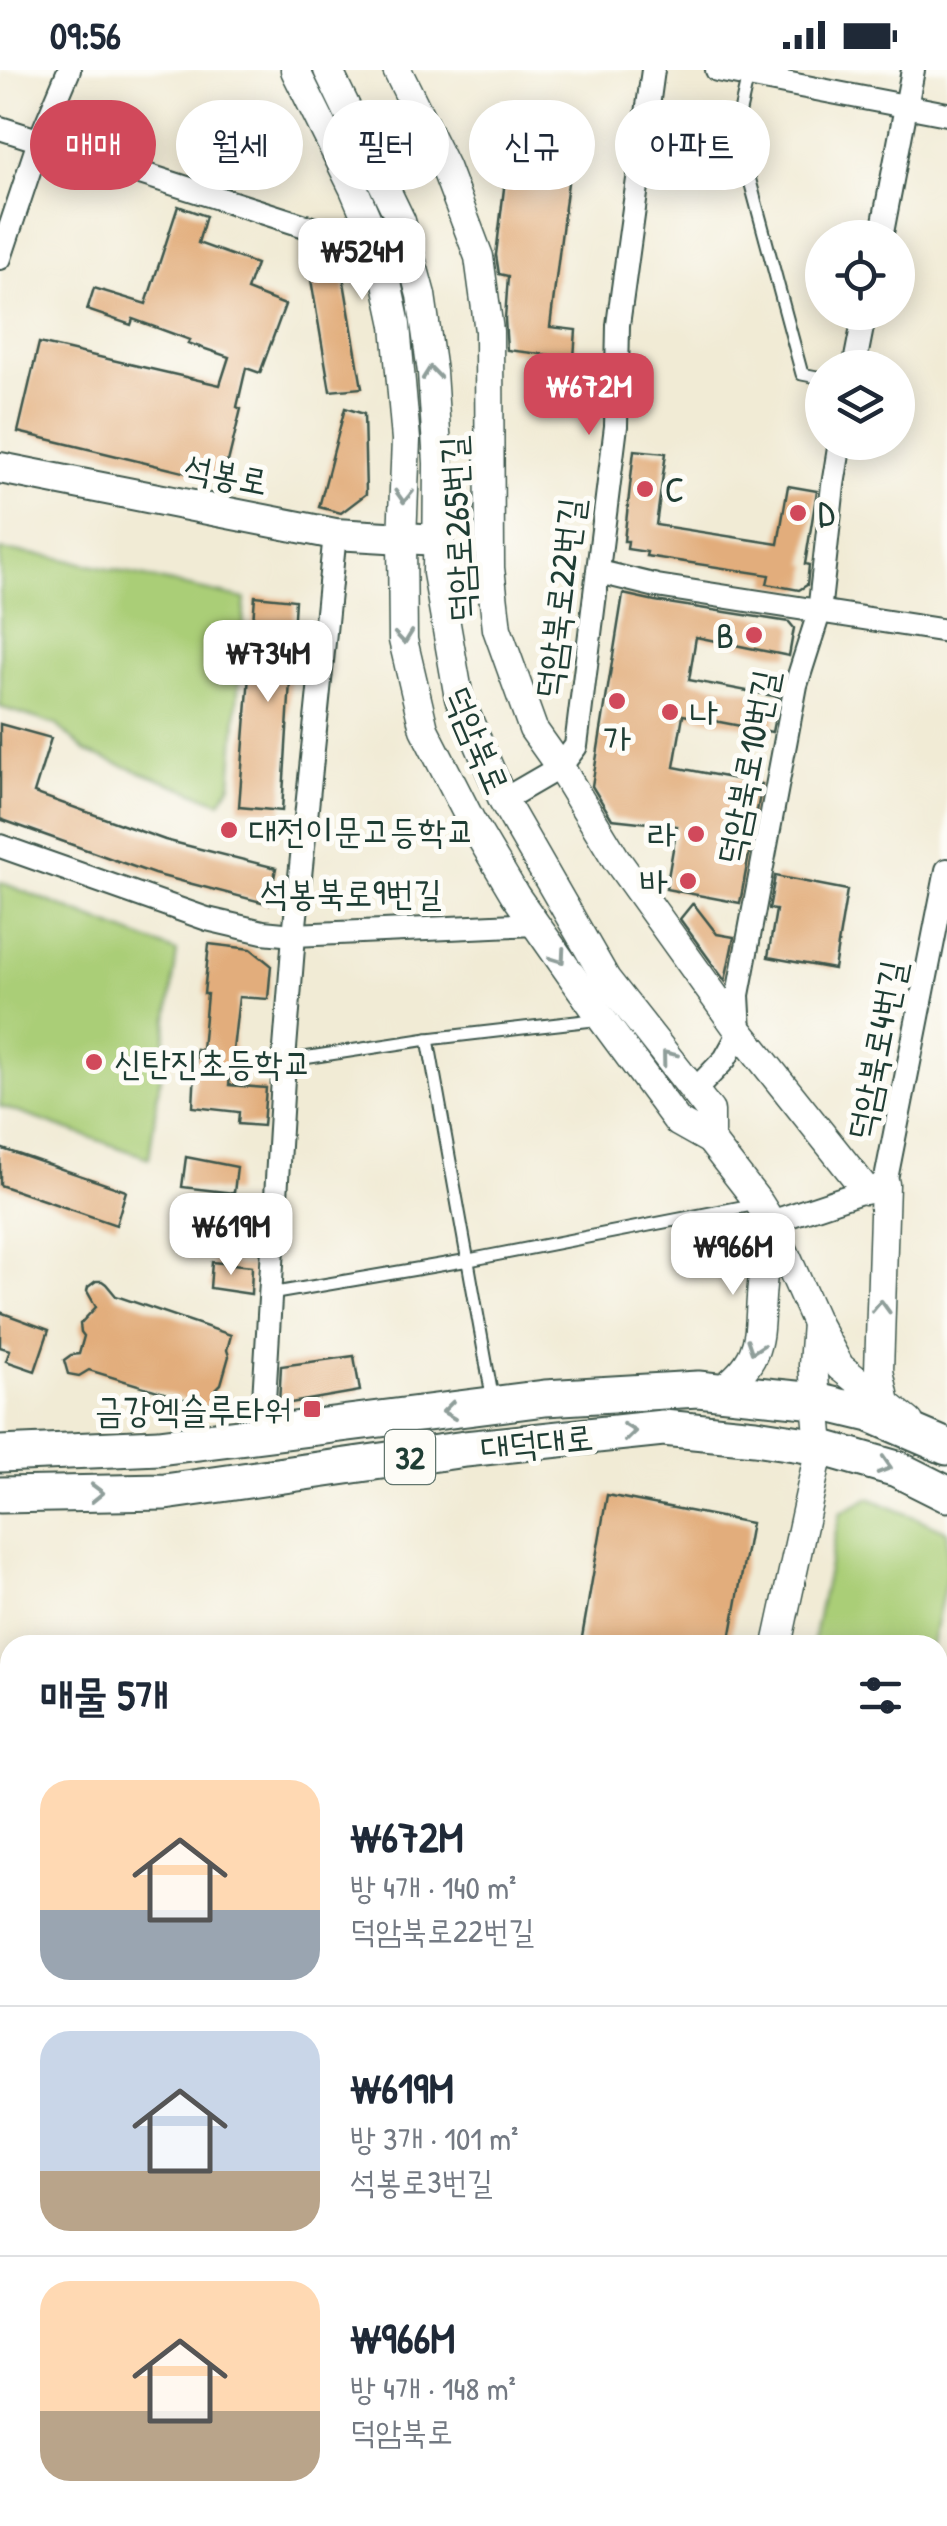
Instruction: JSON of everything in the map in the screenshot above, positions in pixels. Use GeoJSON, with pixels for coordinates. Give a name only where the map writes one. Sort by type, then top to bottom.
{"type":"FeatureCollection","features":[{"type":"Feature","properties":{"kind":"main road","name":"석봉로"},"geometry":{"type":"LineString","coordinates":[[0,468],[335,534],[438,540]]}},
{"type":"Feature","properties":{"kind":"main road","name":"대덕대로"},"geometry":{"type":"LineString","coordinates":[[0,1454],[158,1447],[545,1398],[698,1389],[816,1401],[870,1414],[938,1443]]}},
{"type":"Feature","properties":{"kind":"main road","name":"대덕대로"},"geometry":{"type":"LineString","coordinates":[[0,1495],[165,1492],[465,1450],[663,1428],[755,1436],[820,1448],[897,1469],[947,1494]]}},
{"type":"Feature","properties":{"kind":"street"},"geometry":{"type":"LineString","coordinates":[[56,100],[69,70]]}},
{"type":"Feature","properties":{"kind":"street","name":"덕암북로"},"geometry":{"type":"LineString","coordinates":[[295,70],[380,250],[396,325],[406,440],[403,640],[424,730],[471,821],[535,924],[678,1122],[710,1140],[765,1212],[816,1322],[813,1365],[820,1448],[779,1635]]}},
{"type":"Feature","properties":{"kind":"street","name":"덕암북로"},"geometry":{"type":"LineString","coordinates":[[328,70],[401,221],[421,295],[432,372],[438,464],[437,573],[459,698],[503,800],[606,979],[710,1111],[710,1140]]}},
{"type":"Feature","properties":{"kind":"street","name":"덕암로265번길"},"geometry":{"type":"LineString","coordinates":[[397,70],[445,167],[479,257],[489,330],[490,568],[496,629],[534,729],[616,859],[740,1032],[876,1187]]}},
{"type":"Feature","properties":{"kind":"street","name":"덕암북로22번길"},"geometry":{"type":"LineString","coordinates":[[560,767],[576,746],[616,426],[618,325],[653,70]]}},
{"type":"Feature","properties":{"kind":"street"},"geometry":{"type":"LineString","coordinates":[[718,70],[947,114]]}},
{"type":"Feature","properties":{"kind":"street"},"geometry":{"type":"LineString","coordinates":[[884,220],[913,70]]}},
{"type":"Feature","properties":{"kind":"street"},"geometry":{"type":"LineString","coordinates":[[0,128],[30,138]]}},
{"type":"Feature","properties":{"kind":"street"},"geometry":{"type":"LineString","coordinates":[[0,258],[30,168]]}},
{"type":"Feature","properties":{"kind":"street"},"geometry":{"type":"LineString","coordinates":[[156,178],[380,250]]}},
{"type":"Feature","properties":{"kind":"street","name":"덕암북로10번길"},"geometry":{"type":"LineString","coordinates":[[740,1032],[738,995],[796,685],[819,612],[837,460]]}},
{"type":"Feature","properties":{"kind":"street"},"geometry":{"type":"LineString","coordinates":[[262,1434],[294,935],[335,534]]}},
{"type":"Feature","properties":{"kind":"street"},"geometry":{"type":"LineString","coordinates":[[599,572],[657,586],[947,631]]}},
{"type":"Feature","properties":{"kind":"street"},"geometry":{"type":"LineString","coordinates":[[503,800],[560,767]]}},
{"type":"Feature","properties":{"kind":"street","name":"석봉북로9번길"},"geometry":{"type":"LineString","coordinates":[[0,846],[207,919],[263,932],[294,935],[535,924]]}},
{"type":"Feature","properties":{"kind":"street","name":"덕암북로4번길"},"geometry":{"type":"LineString","coordinates":[[765,1212],[876,1187],[947,870]]}},
{"type":"Feature","properties":{"kind":"street"},"geometry":{"type":"LineString","coordinates":[[695,1090],[724,1059],[740,1032]]}},
{"type":"Feature","properties":{"kind":"street"},"geometry":{"type":"LineString","coordinates":[[876,1187],[879,1370],[886,1404]]}},
{"type":"Feature","properties":{"kind":"street"},"geometry":{"type":"LineString","coordinates":[[720,1391],[741,1376],[754,1354],[760,1330],[765,1212]]}},
{"type":"Feature","properties":{"kind":"street"},"geometry":{"type":"LineString","coordinates":[[816,1322],[840,1366],[938,1443]]}},
{"type":"Feature","properties":{"kind":"lane"},"geometry":{"type":"LineString","coordinates":[[748,76],[736,129],[805,375]]}},
{"type":"Feature","properties":{"kind":"lane"},"geometry":{"type":"LineString","coordinates":[[284,1061],[602,1018]]}},
{"type":"Feature","properties":{"kind":"lane"},"geometry":{"type":"LineString","coordinates":[[428,1040],[494,1405]]}},
{"type":"Feature","properties":{"kind":"lane"},"geometry":{"type":"LineString","coordinates":[[270,1294],[765,1212]]}},
{"type":"Feature","properties":{"kind":"green space"},"geometry":{"type":"Polygon","coordinates":[[[0,550],[54,557],[245,599],[231,784],[220,802],[86,752],[57,725],[0,707],[0,550]]]}},
{"type":"Feature","properties":{"kind":"green space"},"geometry":{"type":"Polygon","coordinates":[[[0,882],[177,952],[149,1158],[0,1106],[0,882]]]}},
{"type":"Feature","properties":{"kind":"green space"},"geometry":{"type":"Polygon","coordinates":[[[869,1498],[947,1531],[947,1574],[934,1635],[814,1635],[840,1513],[869,1498]]]}},
{"type":"Feature","properties":{"kind":"building"},"geometry":{"type":"Polygon","coordinates":[[[504,190],[567,190],[550,327],[576,330],[574,358],[507,350],[508,276],[499,274],[496,255],[504,190]]]}},
{"type":"Feature","properties":{"kind":"building"},"geometry":{"type":"Polygon","coordinates":[[[178,206],[206,216],[198,243],[256,264],[247,290],[285,305],[260,373],[246,368],[237,407],[241,409],[220,481],[18,432],[39,343],[220,385],[229,357],[133,319],[131,325],[87,310],[94,288],[146,304],[178,206]]]}},
{"type":"Feature","properties":{"kind":"building"},"geometry":{"type":"Polygon","coordinates":[[[306,250],[341,264],[362,388],[330,391],[306,250]]]}},
{"type":"Feature","properties":{"kind":"building"},"geometry":{"type":"Polygon","coordinates":[[[345,408],[364,414],[366,494],[341,513],[319,507],[345,408]]]}},
{"type":"Feature","properties":{"kind":"building","name":"C"},"geometry":{"type":"Polygon","coordinates":[[[634,450],[666,453],[656,525],[778,544],[788,486],[817,491],[805,564],[809,565],[807,585],[799,590],[767,584],[769,575],[646,556],[647,552],[627,549],[628,541],[624,541],[634,450]]]}},
{"type":"Feature","properties":{"kind":"building"},"geometry":{"type":"Polygon","coordinates":[[[623,594],[789,622],[794,628],[789,656],[696,637],[689,680],[779,697],[772,732],[683,715],[674,767],[762,784],[740,903],[666,889],[677,826],[612,819],[592,786],[623,594]]]}},
{"type":"Feature","properties":{"kind":"building"},"geometry":{"type":"Polygon","coordinates":[[[255,596],[295,600],[282,811],[239,807],[255,596]]]}},
{"type":"Feature","properties":{"kind":"building"},"geometry":{"type":"Polygon","coordinates":[[[0,724],[51,738],[34,793],[165,840],[276,868],[269,904],[154,874],[0,819],[0,724]]]}},
{"type":"Feature","properties":{"kind":"building"},"geometry":{"type":"Polygon","coordinates":[[[775,876],[847,890],[834,969],[768,957],[776,910],[769,909],[775,876]]]}},
{"type":"Feature","properties":{"kind":"building"},"geometry":{"type":"Polygon","coordinates":[[[693,903],[717,934],[734,937],[725,981],[680,919],[693,903]]]}},
{"type":"Feature","properties":{"kind":"building"},"geometry":{"type":"Polygon","coordinates":[[[209,944],[251,949],[271,965],[268,999],[239,997],[229,1085],[266,1088],[263,1126],[238,1124],[239,1112],[193,1107],[196,1049],[202,1050],[209,944]]]}},
{"type":"Feature","properties":{"kind":"building"},"geometry":{"type":"Polygon","coordinates":[[[0,1148],[126,1191],[116,1225],[0,1185],[0,1148]]]}},
{"type":"Feature","properties":{"kind":"building"},"geometry":{"type":"Polygon","coordinates":[[[186,1157],[237,1167],[234,1193],[182,1187],[186,1157]]]}},
{"type":"Feature","properties":{"kind":"building"},"geometry":{"type":"Polygon","coordinates":[[[212,1262],[252,1266],[251,1294],[210,1288],[212,1262]]]}},
{"type":"Feature","properties":{"kind":"building"},"geometry":{"type":"Polygon","coordinates":[[[96,1281],[106,1284],[116,1296],[231,1335],[221,1384],[210,1407],[89,1370],[79,1376],[68,1374],[64,1360],[79,1354],[84,1336],[80,1324],[96,1307],[87,1291],[96,1281]]]}},
{"type":"Feature","properties":{"kind":"building"},"geometry":{"type":"Polygon","coordinates":[[[0,1312],[49,1330],[35,1371],[6,1361],[10,1350],[0,1347],[0,1312]]]}},
{"type":"Feature","properties":{"kind":"building"},"geometry":{"type":"Polygon","coordinates":[[[354,1356],[360,1391],[279,1405],[281,1366],[354,1356]]]}},
{"type":"Feature","properties":{"kind":"building"},"geometry":{"type":"Polygon","coordinates":[[[607,1495],[751,1523],[731,1635],[582,1635],[607,1495]]]}},
{"type":"Feature","properties":{"kind":"place","name":"C"},"geometry":{"type":"Point","coordinates":[645,489]}},
{"type":"Feature","properties":{"kind":"place","name":"D"},"geometry":{"type":"Point","coordinates":[798,513]}},
{"type":"Feature","properties":{"kind":"place","name":"B"},"geometry":{"type":"Point","coordinates":[754,635]}},
{"type":"Feature","properties":{"kind":"place","name":"가"},"geometry":{"type":"Point","coordinates":[617,701]}},
{"type":"Feature","properties":{"kind":"place","name":"나"},"geometry":{"type":"Point","coordinates":[670,712]}},
{"type":"Feature","properties":{"kind":"place","name":"대전이문고등학교"},"geometry":{"type":"Point","coordinates":[229,830]}},
{"type":"Feature","properties":{"kind":"place","name":"라"},"geometry":{"type":"Point","coordinates":[696,834]}},
{"type":"Feature","properties":{"kind":"place","name":"바"},"geometry":{"type":"Point","coordinates":[688,881]}},
{"type":"Feature","properties":{"kind":"place","name":"신탄진초등학교"},"geometry":{"type":"Point","coordinates":[94,1062]}},
{"type":"Feature","properties":{"kind":"place","name":"금강엑슬루타워"},"geometry":{"type":"Point","coordinates":[312,1409]}}]}
